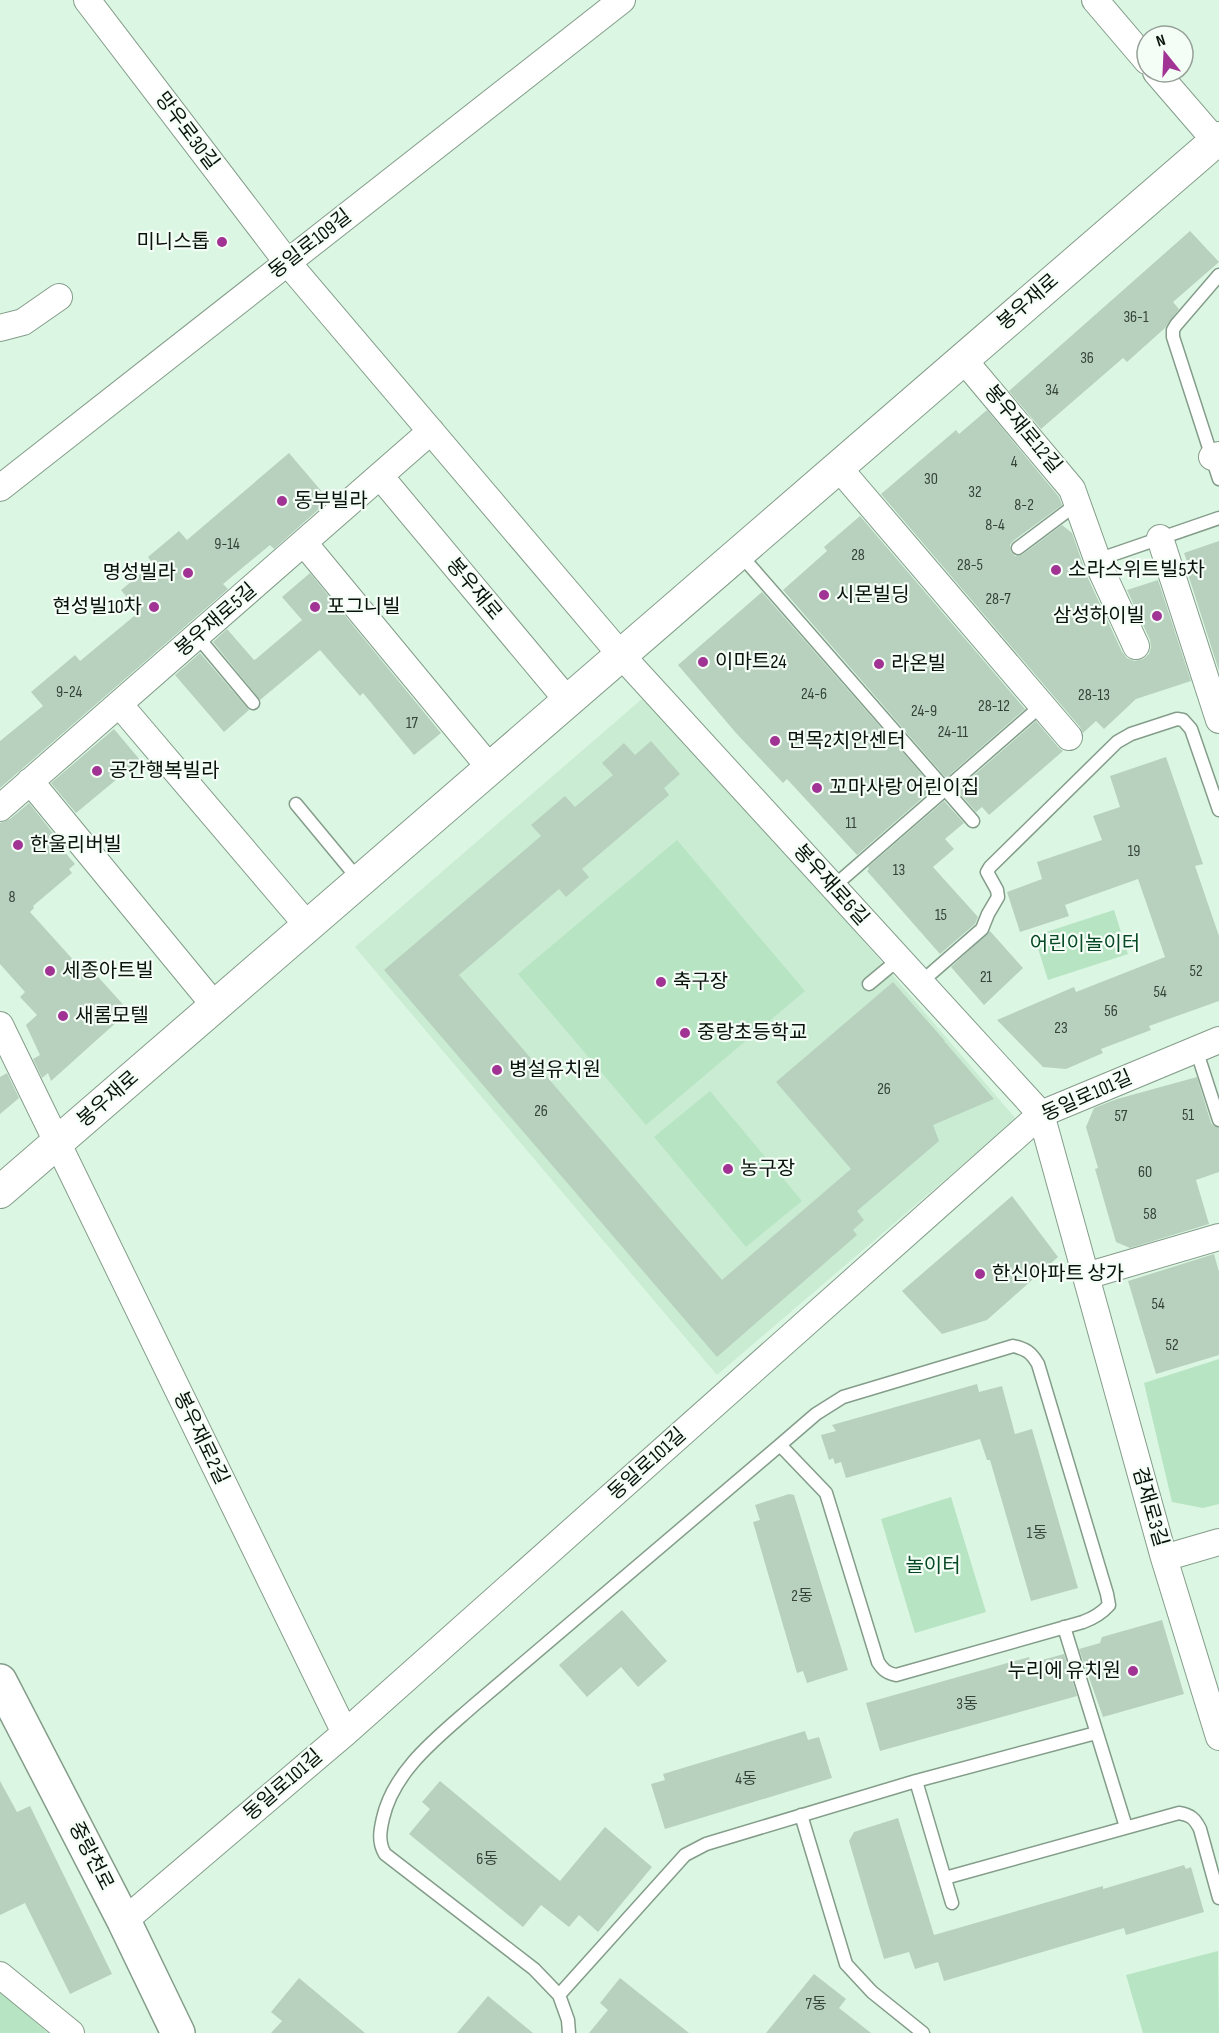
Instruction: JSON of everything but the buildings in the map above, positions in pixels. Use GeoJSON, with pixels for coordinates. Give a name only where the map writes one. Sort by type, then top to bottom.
{"type":"FeatureCollection","features":[{"type":"Feature","properties":{"kind":"main road","name":"중랑천로"},"geometry":{"type":"LineString","coordinates":[[0,1681],[124,1921],[178,2033]]}},
{"type":"Feature","properties":{"kind":"street","name":"망우로30길"},"geometry":{"type":"LineString","coordinates":[[87,0],[287,262]]}},
{"type":"Feature","properties":{"kind":"street","name":"동일로109길"},"geometry":{"type":"LineString","coordinates":[[0,488],[622,0]]}},
{"type":"Feature","properties":{"kind":"street"},"geometry":{"type":"LineString","coordinates":[[1095,0],[1135,47]]}},
{"type":"Feature","properties":{"kind":"street"},"geometry":{"type":"LineString","coordinates":[[1167,84],[1218,141]]}},
{"type":"Feature","properties":{"kind":"street","name":"봉우재로"},"geometry":{"type":"LineString","coordinates":[[0,1192],[1218,141]]}},
{"type":"Feature","properties":{"kind":"street"},"geometry":{"type":"LineString","coordinates":[[287,262],[621,655]]}},
{"type":"Feature","properties":{"kind":"street"},"geometry":{"type":"LineString","coordinates":[[0,328],[23,322],[59,297]]}},
{"type":"Feature","properties":{"kind":"street","name":"봉우재로12길"},"geometry":{"type":"LineString","coordinates":[[963,359],[1070,485],[1097,560],[1137,646]]}},
{"type":"Feature","properties":{"kind":"street","name":"봉우재로5길"},"geometry":{"type":"LineString","coordinates":[[0,808],[431,431]]}},
{"type":"Feature","properties":{"kind":"street"},"geometry":{"type":"LineString","coordinates":[[838,467],[1069,737]]}},
{"type":"Feature","properties":{"kind":"street","name":"봉우재로"},"geometry":{"type":"LineString","coordinates":[[380,476],[568,701]]}},
{"type":"Feature","properties":{"kind":"street"},"geometry":{"type":"LineString","coordinates":[[1160,538],[1219,720]]}},
{"type":"Feature","properties":{"kind":"street"},"geometry":{"type":"LineString","coordinates":[[304,543],[490,768]]}},
{"type":"Feature","properties":{"kind":"street","name":"봉우재로6길"},"geometry":{"type":"LineString","coordinates":[[621,655],[1041,1114]]}},
{"type":"Feature","properties":{"kind":"street"},"geometry":{"type":"LineString","coordinates":[[119,704],[309,926]]}},
{"type":"Feature","properties":{"kind":"street"},"geometry":{"type":"LineString","coordinates":[[30,781],[215,1006]]}},
{"type":"Feature","properties":{"kind":"street","name":"봉우재로2길"},"geometry":{"type":"LineString","coordinates":[[0,1025],[345,1732]]}},
{"type":"Feature","properties":{"kind":"street","name":"동일로101길"},"geometry":{"type":"LineString","coordinates":[[124,1921],[345,1732],[1041,1114],[1208,1044]]}},
{"type":"Feature","properties":{"kind":"street","name":"겸재로3길"},"geometry":{"type":"LineString","coordinates":[[1041,1114],[1164,1558],[1219,1737]]}},
{"type":"Feature","properties":{"kind":"street"},"geometry":{"type":"LineString","coordinates":[[1086,1276],[1219,1237]]}},
{"type":"Feature","properties":{"kind":"street"},"geometry":{"type":"LineString","coordinates":[[1164,1558],[1219,1542]]}},
{"type":"Feature","properties":{"kind":"street"},"geometry":{"type":"LineString","coordinates":[[0,1975],[71,2033]]}},
{"type":"Feature","properties":{"kind":"lane"},"geometry":{"type":"LineString","coordinates":[[1217,464],[1173,337],[1173,330],[1219,275]]}},
{"type":"Feature","properties":{"kind":"lane"},"geometry":{"type":"LineString","coordinates":[[1018,548],[1077,503]]}},
{"type":"Feature","properties":{"kind":"lane"},"geometry":{"type":"LineString","coordinates":[[1097,560],[1219,518]]}},
{"type":"Feature","properties":{"kind":"lane"},"geometry":{"type":"LineString","coordinates":[[739,553],[973,821]]}},
{"type":"Feature","properties":{"kind":"lane"},"geometry":{"type":"LineString","coordinates":[[197,636],[253,703]]}},
{"type":"Feature","properties":{"kind":"lane"},"geometry":{"type":"LineString","coordinates":[[833,887],[1042,705]]}},
{"type":"Feature","properties":{"kind":"lane"},"geometry":{"type":"LineString","coordinates":[[920,983],[982,929],[987,914],[998,897],[997,890],[987,872],[990,867],[1123,737],[1177,719],[1183,720],[1191,729],[1219,810]]}},
{"type":"Feature","properties":{"kind":"lane"},"geometry":{"type":"LineString","coordinates":[[296,804],[360,881]]}},
{"type":"Feature","properties":{"kind":"lane"},"geometry":{"type":"LineString","coordinates":[[869,984],[899,959]]}},
{"type":"Feature","properties":{"kind":"lane","name":"동일로101길"},"geometry":{"type":"LineString","coordinates":[[1208,1044],[1219,1120]]}},
{"type":"Feature","properties":{"kind":"lane"},"geometry":{"type":"LineString","coordinates":[[569,2033],[568,2020],[559,1995],[534,1969],[385,1854],[381,1847],[379,1833],[385,1807],[396,1784],[416,1759],[445,1731],[780,1444],[816,1414],[843,1397],[1013,1346],[1023,1348],[1032,1354],[1038,1364],[1109,1605],[1093,1619],[896,1675],[888,1673],[878,1662],[826,1493],[780,1444]]}},
{"type":"Feature","properties":{"kind":"lane"},"geometry":{"type":"LineString","coordinates":[[1064,1627],[1126,1827]]}},
{"type":"Feature","properties":{"kind":"lane"},"geometry":{"type":"LineString","coordinates":[[559,1995],[685,1855],[716,1840],[916,1781],[1096,1733]]}},
{"type":"Feature","properties":{"kind":"lane"},"geometry":{"type":"LineString","coordinates":[[916,1781],[952,1903]]}},
{"type":"Feature","properties":{"kind":"lane"},"geometry":{"type":"LineString","coordinates":[[945,1878],[1179,1813],[1188,1814],[1195,1820],[1200,1830],[1219,1898]]}},
{"type":"Feature","properties":{"kind":"lane"},"geometry":{"type":"LineString","coordinates":[[801,1815],[846,1964],[872,1992],[922,2033]]}},
{"type":"Feature","properties":{"kind":"shaded area","name":"중랑초등학교"},"geometry":{"type":"Polygon","coordinates":[[[650,692],[1016,1119],[717,1375],[355,947],[650,692]]]}},
{"type":"Feature","properties":{"kind":"green space","name":"축구장"},"geometry":{"type":"Polygon","coordinates":[[[677,840],[805,991],[646,1125],[518,974],[677,840]]]}},
{"type":"Feature","properties":{"kind":"green space","name":"어린이놀이터"},"geometry":{"type":"Polygon","coordinates":[[[1114,910],[1128,954],[1048,980],[1034,936],[1114,910]]]}},
{"type":"Feature","properties":{"kind":"green space","name":"농구장"},"geometry":{"type":"Polygon","coordinates":[[[710,1091],[802,1201],[746,1247],[654,1137],[710,1091]]]}},
{"type":"Feature","properties":{"kind":"green space"},"geometry":{"type":"Polygon","coordinates":[[[1219,1359],[1219,1504],[1203,1508],[1172,1502],[1144,1383],[1219,1359]]]}},
{"type":"Feature","properties":{"kind":"green space","name":"놀이터"},"geometry":{"type":"Polygon","coordinates":[[[951,1497],[986,1612],[915,1633],[881,1519],[951,1497]]]}},
{"type":"Feature","properties":{"kind":"green space"},"geometry":{"type":"Polygon","coordinates":[[[1218,1951],[1219,2033],[1143,2033],[1126,1975],[1218,1951]]]}},
{"type":"Feature","properties":{"kind":"green space"},"geometry":{"type":"Polygon","coordinates":[[[0,1992],[48,2033],[0,2033],[0,1992]]]}},
{"type":"Feature","properties":{"kind":"place","name":"미니스톱"},"geometry":{"type":"Point","coordinates":[222,242]}},
{"type":"Feature","properties":{"kind":"place","name":"동부빌라"},"geometry":{"type":"Point","coordinates":[282,501]}},
{"type":"Feature","properties":{"kind":"place","name":"소라스위트빌5차"},"geometry":{"type":"Point","coordinates":[1056,570]}},
{"type":"Feature","properties":{"kind":"place","name":"명성빌라"},"geometry":{"type":"Point","coordinates":[188,573]}},
{"type":"Feature","properties":{"kind":"place","name":"시몬빌딩"},"geometry":{"type":"Point","coordinates":[824,595]}},
{"type":"Feature","properties":{"kind":"place","name":"현성빌10차"},"geometry":{"type":"Point","coordinates":[154,607]}},
{"type":"Feature","properties":{"kind":"place","name":"포그니빌"},"geometry":{"type":"Point","coordinates":[315,607]}},
{"type":"Feature","properties":{"kind":"place","name":"삼성하이빌"},"geometry":{"type":"Point","coordinates":[1157,616]}},
{"type":"Feature","properties":{"kind":"place","name":"이마트24"},"geometry":{"type":"Point","coordinates":[703,662]}},
{"type":"Feature","properties":{"kind":"place","name":"라온빌"},"geometry":{"type":"Point","coordinates":[879,664]}},
{"type":"Feature","properties":{"kind":"place","name":"면목2치안센터"},"geometry":{"type":"Point","coordinates":[775,741]}},
{"type":"Feature","properties":{"kind":"place","name":"공간행복빌라"},"geometry":{"type":"Point","coordinates":[97,771]}},
{"type":"Feature","properties":{"kind":"place","name":"꼬마사랑 어린이집"},"geometry":{"type":"Point","coordinates":[817,788]}},
{"type":"Feature","properties":{"kind":"place","name":"한울리버빌"},"geometry":{"type":"Point","coordinates":[18,845]}},
{"type":"Feature","properties":{"kind":"place","name":"세종아트빌"},"geometry":{"type":"Point","coordinates":[50,971]}},
{"type":"Feature","properties":{"kind":"place","name":"축구장"},"geometry":{"type":"Point","coordinates":[661,982]}},
{"type":"Feature","properties":{"kind":"place","name":"새롬모텔"},"geometry":{"type":"Point","coordinates":[63,1016]}},
{"type":"Feature","properties":{"kind":"place","name":"중랑초등학교"},"geometry":{"type":"Point","coordinates":[685,1033]}},
{"type":"Feature","properties":{"kind":"place","name":"병설유치원"},"geometry":{"type":"Point","coordinates":[497,1070]}},
{"type":"Feature","properties":{"kind":"place","name":"농구장"},"geometry":{"type":"Point","coordinates":[728,1169]}},
{"type":"Feature","properties":{"kind":"place","name":"한신아파트 상가"},"geometry":{"type":"Point","coordinates":[980,1274]}},
{"type":"Feature","properties":{"kind":"place","name":"누리에 유치원"},"geometry":{"type":"Point","coordinates":[1133,1671]}}]}
